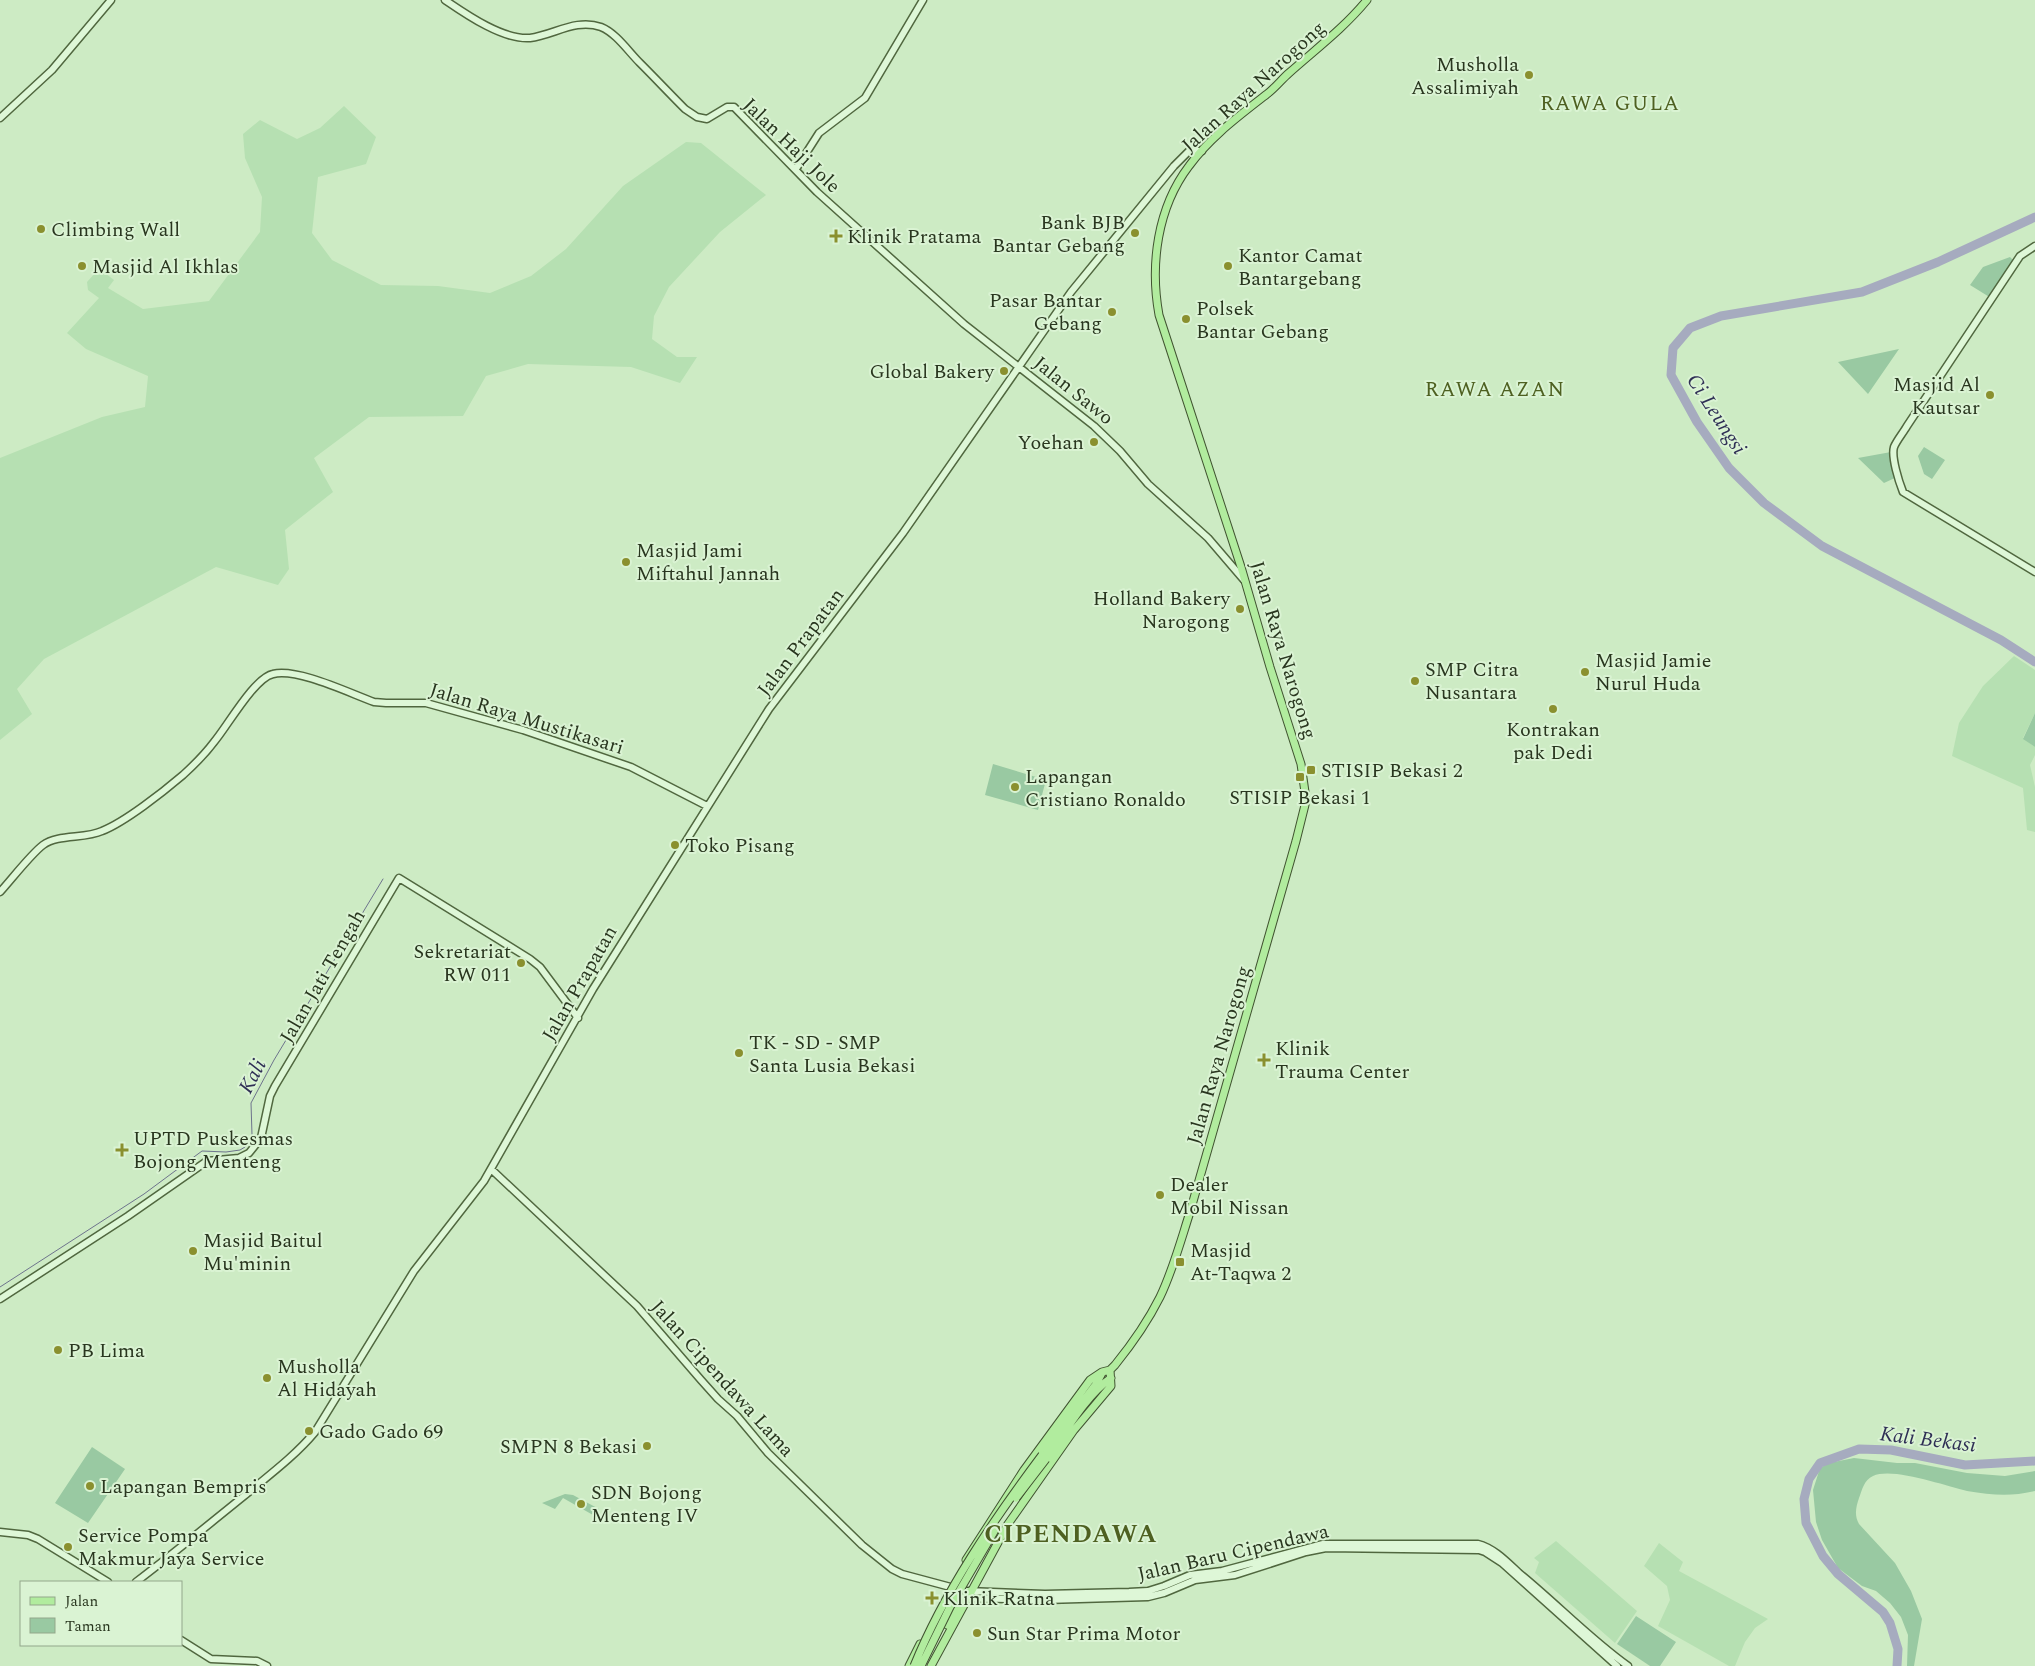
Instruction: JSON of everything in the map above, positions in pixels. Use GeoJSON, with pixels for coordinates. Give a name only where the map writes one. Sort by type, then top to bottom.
{"type":"FeatureCollection","features":[{"type":"Feature","properties":{"kind":"main road"},"geometry":{"type":"LineString","coordinates":[[0,118],[52,70],[111,0]]}},
{"type":"Feature","properties":{"kind":"main road","name":"Jalan Haji Jole"},"geometry":{"type":"LineString","coordinates":[[444,0],[485,25],[522,38],[538,36],[578,24],[589,24],[602,28],[627,49],[690,113],[700,119],[707,119],[727,107],[734,107],[849,222],[956,318],[1018,367]]}},
{"type":"Feature","properties":{"kind":"main road"},"geometry":{"type":"LineString","coordinates":[[796,169],[819,133],[865,98],[923,0]]}},
{"type":"Feature","properties":{"kind":"main road","name":"Jalan Raya Narogong"},"geometry":{"type":"LineString","coordinates":[[910,1666],[974,1544],[1024,1470],[1090,1380],[1108,1373],[1146,1322],[1160,1297],[1175,1260],[1302,818],[1305,792],[1302,764],[1159,315],[1156,295],[1156,248],[1164,213],[1181,177],[1202,150],[1243,112],[1268,93],[1335,34],[1367,0]]}},
{"type":"Feature","properties":{"kind":"main road","name":"Jalan Sawo"},"geometry":{"type":"LineString","coordinates":[[1202,150],[1189,151],[1174,166],[1071,292],[1018,367],[1094,426],[1110,441],[1148,484],[1208,538],[1245,581]]}},
{"type":"Feature","properties":{"kind":"main road"},"geometry":{"type":"LineString","coordinates":[[2035,246],[2020,256],[1911,420],[1895,446],[1894,452],[1899,482],[1903,492],[2035,572]]}},
{"type":"Feature","properties":{"kind":"main road","name":"Jalan Prapatan"},"geometry":{"type":"LineString","coordinates":[[137,1581],[176,1552],[308,1440],[363,1356],[414,1271],[484,1181],[632,925],[769,709],[903,533],[1018,367]]}},
{"type":"Feature","properties":{"kind":"main road","name":"Jalan Raya Mustikasari"},"geometry":{"type":"LineString","coordinates":[[0,892],[43,845],[54,840],[102,831],[165,789],[183,774],[214,742],[239,706],[256,687],[273,674],[296,674],[374,702],[386,704],[426,703],[523,730],[631,767],[707,806]]}},
{"type":"Feature","properties":{"kind":"main road","name":"Jalan Jati Tengah"},"geometry":{"type":"LineString","coordinates":[[0,1299],[128,1216],[207,1161],[239,1158],[249,1154],[261,1138],[266,1110],[275,1086],[397,882],[530,958],[540,967],[578,1018]]}},
{"type":"Feature","properties":{"kind":"main road","name":"Jalan Cipendawa Lama"},"geometry":{"type":"LineString","coordinates":[[491,1169],[637,1306],[691,1369],[718,1399],[737,1416],[768,1453],[862,1545],[896,1572],[951,1590]]}},
{"type":"Feature","properties":{"kind":"main road"},"geometry":{"type":"LineString","coordinates":[[914,1666],[947,1600],[976,1549],[1096,1384],[1108,1373]]}},
{"type":"Feature","properties":{"kind":"main road","name":"Jalan Raya Narogong"},"geometry":{"type":"LineString","coordinates":[[931,1666],[963,1598],[970,1591],[1008,1524],[1074,1430],[1111,1386],[1108,1373]]}},
{"type":"Feature","properties":{"kind":"main road"},"geometry":{"type":"LineString","coordinates":[[921,1666],[950,1607],[995,1529],[1044,1457]]}},
{"type":"Feature","properties":{"kind":"main road"},"geometry":{"type":"LineString","coordinates":[[0,1532],[28,1535],[38,1539],[106,1581]]}},
{"type":"Feature","properties":{"kind":"main road","name":"Jalan Baru Cipendawa"},"geometry":{"type":"LineString","coordinates":[[951,1590],[963,1598],[1148,1597],[1164,1593],[1195,1580],[1235,1575],[1306,1552],[1344,1545],[1424,1546],[1478,1544],[1486,1546],[1551,1600],[1602,1648],[1627,1666]]}},
{"type":"Feature","properties":{"kind":"main road","name":"Jalan Baru Cipendawa"},"geometry":{"type":"LineString","coordinates":[[1424,1546],[1485,1552],[1502,1563],[1616,1666]]}},
{"type":"Feature","properties":{"kind":"main road"},"geometry":{"type":"LineString","coordinates":[[951,1590],[978,1558],[992,1551]]}},
{"type":"Feature","properties":{"kind":"main road","name":"Jalan Baru Cipendawa"},"geometry":{"type":"LineString","coordinates":[[951,1590],[1045,1597]]}},
{"type":"Feature","properties":{"kind":"main road"},"geometry":{"type":"LineString","coordinates":[[926,1666],[963,1598]]}},
{"type":"Feature","properties":{"kind":"main road"},"geometry":{"type":"LineString","coordinates":[[182,1641],[211,1659],[257,1661],[268,1666]]}},
{"type":"Feature","properties":{"kind":"green space"},"geometry":{"type":"Polygon","coordinates":[[[344,106],[376,137],[366,164],[318,177],[312,233],[332,260],[381,285],[438,286],[490,293],[531,276],[566,249],[623,186],[686,142],[701,143],[766,195],[720,232],[669,287],[654,316],[652,339],[677,357],[697,357],[680,383],[631,367],[528,364],[486,376],[463,416],[369,417],[314,458],[333,492],[285,530],[289,569],[278,585],[216,567],[44,659],[17,689],[32,714],[0,740],[0,458],[102,417],[145,407],[148,376],[86,349],[67,333],[99,298],[88,290],[87,282],[96,272],[101,270],[114,280],[108,288],[143,309],[209,301],[260,232],[262,197],[245,158],[243,134],[260,120],[297,139],[320,128],[344,106]]]}},
{"type":"Feature","properties":{"kind":"green space"},"geometry":{"type":"Polygon","coordinates":[[[2010,257],[2014,261],[1991,298],[1970,285],[1983,267],[2010,257]]]}},
{"type":"Feature","properties":{"kind":"green space"},"geometry":{"type":"Polygon","coordinates":[[[1899,349],[1868,394],[1838,362],[1899,349]]]}},
{"type":"Feature","properties":{"kind":"green space"},"geometry":{"type":"Polygon","coordinates":[[[1924,447],[1945,460],[1932,479],[1924,474],[1918,456],[1924,447]]]}},
{"type":"Feature","properties":{"kind":"green space"},"geometry":{"type":"Polygon","coordinates":[[[1891,452],[1897,477],[1884,483],[1858,458],[1891,452]]]}},
{"type":"Feature","properties":{"kind":"green space"},"geometry":{"type":"Polygon","coordinates":[[[2014,656],[2035,670],[2035,713],[2023,738],[2035,747],[2035,755],[2030,765],[2035,787],[2035,832],[2027,830],[2023,788],[1952,756],[1959,723],[1983,686],[2014,656]]]}},
{"type":"Feature","properties":{"kind":"green space"},"geometry":{"type":"Polygon","coordinates":[[[2035,713],[2035,747],[2023,739],[2035,713]]]}},
{"type":"Feature","properties":{"kind":"green space","name":"Lapangan Cristiano Ronaldo"},"geometry":{"type":"Polygon","coordinates":[[[993,764],[1046,780],[1038,810],[985,795],[993,764]]]}},
{"type":"Feature","properties":{"kind":"green space","name":"Lapangan Bempris"},"geometry":{"type":"Polygon","coordinates":[[[92,1447],[125,1469],[88,1523],[55,1503],[92,1447]]]}},
{"type":"Feature","properties":{"kind":"green space"},"geometry":{"type":"Polygon","coordinates":[[[1854,1458],[1915,1463],[1967,1473],[2005,1476],[2035,1471],[2035,1491],[2009,1495],[1967,1491],[1906,1475],[1882,1474],[1873,1476],[1865,1483],[1857,1505],[1857,1521],[1895,1563],[1911,1591],[1922,1619],[1914,1666],[1907,1666],[1908,1635],[1901,1617],[1890,1603],[1876,1591],[1862,1586],[1838,1568],[1822,1540],[1816,1522],[1813,1490],[1820,1468],[1829,1463],[1854,1458]]]}},
{"type":"Feature","properties":{"kind":"green space"},"geometry":{"type":"Polygon","coordinates":[[[565,1494],[573,1495],[599,1509],[593,1515],[563,1498],[555,1509],[542,1503],[565,1494]]]}},
{"type":"Feature","properties":{"kind":"green space"},"geometry":{"type":"Polygon","coordinates":[[[1556,1541],[1637,1611],[1615,1643],[1535,1573],[1539,1562],[1534,1558],[1556,1541]]]}},
{"type":"Feature","properties":{"kind":"green space"},"geometry":{"type":"Polygon","coordinates":[[[1659,1543],[1683,1562],[1679,1571],[1768,1619],[1755,1628],[1745,1642],[1735,1666],[1729,1666],[1658,1626],[1670,1600],[1667,1586],[1644,1566],[1659,1543]]]}},
{"type":"Feature","properties":{"kind":"green space"},"geometry":{"type":"Polygon","coordinates":[[[1636,1616],[1676,1642],[1660,1666],[1650,1666],[1617,1644],[1636,1616]]]}},
{"type":"Feature","properties":{"kind":"waterway","name":"Ci Leungsi"},"geometry":{"type":"LineString","coordinates":[[2035,217],[1938,262],[1862,292],[1721,316],[1690,328],[1673,348],[1671,375],[1697,422],[1729,468],[1764,503],[1822,546],[2001,640],[2035,662]]}},
{"type":"Feature","properties":{"kind":"waterway","name":"Kali"},"geometry":{"type":"LineString","coordinates":[[0,1287],[144,1194],[202,1151],[226,1152],[240,1150],[245,1147],[252,1135],[251,1103],[274,1060],[383,879]]}},
{"type":"Feature","properties":{"kind":"waterway","name":"Kali Bekasi"},"geometry":{"type":"LineString","coordinates":[[1897,1666],[1898,1649],[1890,1623],[1883,1612],[1838,1574],[1823,1556],[1806,1523],[1804,1499],[1809,1479],[1820,1463],[1859,1449],[1891,1450],[1965,1465],[2035,1461]]}},
{"type":"Feature","properties":{"kind":"place","name":"Musholla Assalimiyah"},"geometry":{"type":"Point","coordinates":[1529,75]}},
{"type":"Feature","properties":{"kind":"place","name":"Climbing Wall"},"geometry":{"type":"Point","coordinates":[41,229]}},
{"type":"Feature","properties":{"kind":"place","name":"Bank BJB Bantar Gebang"},"geometry":{"type":"Point","coordinates":[1135,233]}},
{"type":"Feature","properties":{"kind":"place","name":"Klinik Pratama"},"geometry":{"type":"Point","coordinates":[836,236]}},
{"type":"Feature","properties":{"kind":"place","name":"Masjid Al Ikhlas"},"geometry":{"type":"Point","coordinates":[82,266]}},
{"type":"Feature","properties":{"kind":"place","name":"Kantor Camat Bantargebang"},"geometry":{"type":"Point","coordinates":[1228,266]}},
{"type":"Feature","properties":{"kind":"place","name":"Pasar Bantar Gebang"},"geometry":{"type":"Point","coordinates":[1112,312]}},
{"type":"Feature","properties":{"kind":"place","name":"Polsek Bantar Gebang"},"geometry":{"type":"Point","coordinates":[1186,319]}},
{"type":"Feature","properties":{"kind":"place","name":"Global Bakery"},"geometry":{"type":"Point","coordinates":[1004,371]}},
{"type":"Feature","properties":{"kind":"place","name":"Masjid Al Kautsar"},"geometry":{"type":"Point","coordinates":[1990,395]}},
{"type":"Feature","properties":{"kind":"place","name":"Yoehan"},"geometry":{"type":"Point","coordinates":[1094,442]}},
{"type":"Feature","properties":{"kind":"place","name":"Masjid Jami Miftahul Jannah"},"geometry":{"type":"Point","coordinates":[626,562]}},
{"type":"Feature","properties":{"kind":"place","name":"Holland Bakery Narogong"},"geometry":{"type":"Point","coordinates":[1240,609]}},
{"type":"Feature","properties":{"kind":"place","name":"Masjid Jamie Nurul Huda"},"geometry":{"type":"Point","coordinates":[1585,672]}},
{"type":"Feature","properties":{"kind":"place","name":"SMP Citra Nusantara"},"geometry":{"type":"Point","coordinates":[1415,681]}},
{"type":"Feature","properties":{"kind":"place","name":"Kontrakan pak Dedi"},"geometry":{"type":"Point","coordinates":[1553,709]}},
{"type":"Feature","properties":{"kind":"place","name":"STISIP Bekasi 2"},"geometry":{"type":"Point","coordinates":[1311,770]}},
{"type":"Feature","properties":{"kind":"place","name":"STISIP Bekasi 1"},"geometry":{"type":"Point","coordinates":[1300,777]}},
{"type":"Feature","properties":{"kind":"place","name":"Lapangan Cristiano Ronaldo"},"geometry":{"type":"Point","coordinates":[1015,787]}},
{"type":"Feature","properties":{"kind":"place","name":"Toko Pisang"},"geometry":{"type":"Point","coordinates":[675,845]}},
{"type":"Feature","properties":{"kind":"place","name":"Sekretariat RW 011"},"geometry":{"type":"Point","coordinates":[521,963]}},
{"type":"Feature","properties":{"kind":"place","name":"TK - SD - SMP Santa Lusia Bekasi"},"geometry":{"type":"Point","coordinates":[739,1053]}},
{"type":"Feature","properties":{"kind":"place","name":"Klinik Trauma Center"},"geometry":{"type":"Point","coordinates":[1264,1060]}},
{"type":"Feature","properties":{"kind":"place","name":"UPTD Puskesmas Bojong Menteng"},"geometry":{"type":"Point","coordinates":[122,1150]}},
{"type":"Feature","properties":{"kind":"place","name":"Dealer Mobil Nissan"},"geometry":{"type":"Point","coordinates":[1160,1195]}},
{"type":"Feature","properties":{"kind":"place","name":"Masjid Baitul Mu'minin"},"geometry":{"type":"Point","coordinates":[193,1251]}},
{"type":"Feature","properties":{"kind":"place","name":"Masjid At-Taqwa 2"},"geometry":{"type":"Point","coordinates":[1180,1262]}},
{"type":"Feature","properties":{"kind":"place","name":"PB Lima"},"geometry":{"type":"Point","coordinates":[58,1350]}},
{"type":"Feature","properties":{"kind":"place","name":"Musholla Al Hidayah"},"geometry":{"type":"Point","coordinates":[267,1378]}},
{"type":"Feature","properties":{"kind":"place","name":"Gado Gado 69"},"geometry":{"type":"Point","coordinates":[309,1431]}},
{"type":"Feature","properties":{"kind":"place","name":"SMPN 8 Bekasi"},"geometry":{"type":"Point","coordinates":[647,1446]}},
{"type":"Feature","properties":{"kind":"place","name":"Lapangan Bempris"},"geometry":{"type":"Point","coordinates":[90,1486]}},
{"type":"Feature","properties":{"kind":"place","name":"SDN Bojong Menteng IV"},"geometry":{"type":"Point","coordinates":[581,1504]}},
{"type":"Feature","properties":{"kind":"place","name":"Service Pompa Makmur Jaya Service"},"geometry":{"type":"Point","coordinates":[68,1547]}},
{"type":"Feature","properties":{"kind":"place","name":"Klinik Ratna"},"geometry":{"type":"Point","coordinates":[932,1598]}},
{"type":"Feature","properties":{"kind":"place","name":"Sun Star Prima Motor"},"geometry":{"type":"Point","coordinates":[977,1633]}},
{"type":"Feature","properties":{"kind":"district","name":"RAWA GULA"},"geometry":{"type":"Point","coordinates":[1610,103]}},
{"type":"Feature","properties":{"kind":"district","name":"RAWA AZAN"},"geometry":{"type":"Point","coordinates":[1495,389]}},
{"type":"Feature","properties":{"kind":"district","name":"CIPENDAWA"},"geometry":{"type":"Point","coordinates":[1071,1533]}}]}
